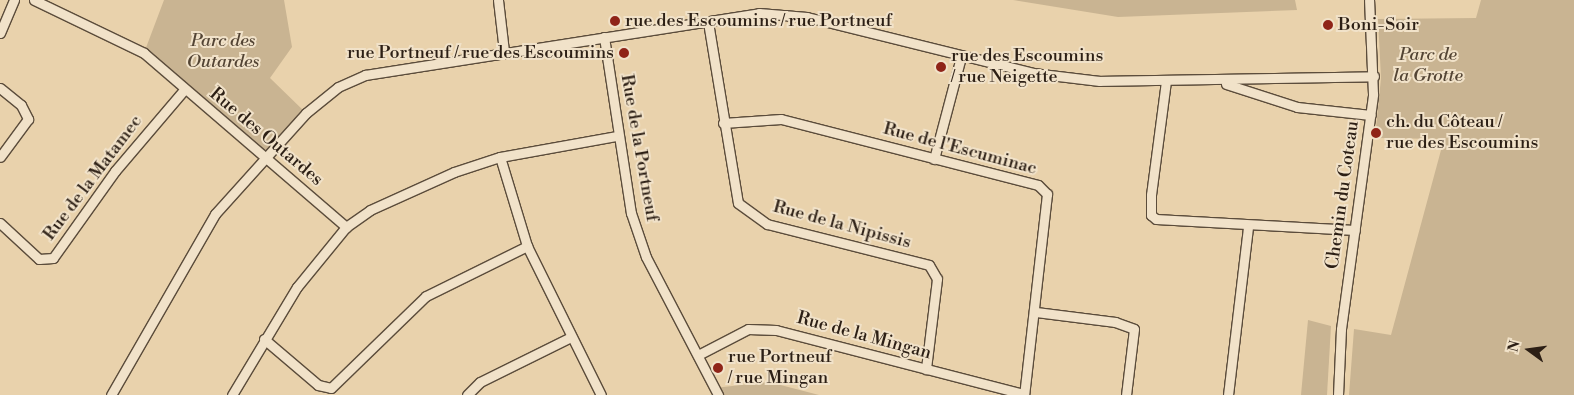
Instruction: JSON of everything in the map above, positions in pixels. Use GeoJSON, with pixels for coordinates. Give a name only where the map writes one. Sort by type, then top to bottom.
{"type":"FeatureCollection","features":[{"type":"Feature","properties":{"kind":"street"},"geometry":{"type":"LineString","coordinates":[[0,33],[14,0]]}},
{"type":"Feature","properties":{"kind":"street","name":"Rue des Outardes"},"geometry":{"type":"LineString","coordinates":[[34,0],[121,38],[268,158],[346,227]]}},
{"type":"Feature","properties":{"kind":"street"},"geometry":{"type":"LineString","coordinates":[[498,0],[504,51]]}},
{"type":"Feature","properties":{"kind":"street","name":"Chemin du Coteau"},"geometry":{"type":"LineString","coordinates":[[1338,395],[1355,230],[1371,115],[1374,76],[1369,0]]}},
{"type":"Feature","properties":{"kind":"street"},"geometry":{"type":"LineString","coordinates":[[111,395],[215,214],[268,158],[306,113],[338,87],[365,75],[504,51],[759,14],[807,17],[961,58],[1033,73],[1166,81],[1374,76]]}},
{"type":"Feature","properties":{"kind":"street","name":"Rue de la Nipissis"},"geometry":{"type":"LineString","coordinates":[[708,22],[723,124],[738,203],[751,215],[767,224],[935,270],[926,369]]}},
{"type":"Feature","properties":{"kind":"street","name":"Rue de la Portneuf"},"geometry":{"type":"LineString","coordinates":[[604,37],[617,136],[631,213],[646,257],[718,395]]}},
{"type":"Feature","properties":{"kind":"street"},"geometry":{"type":"LineString","coordinates":[[934,159],[961,58]]}},
{"type":"Feature","properties":{"kind":"street"},"geometry":{"type":"LineString","coordinates":[[1166,81],[1151,215],[1170,223],[1355,230]]}},
{"type":"Feature","properties":{"kind":"street"},"geometry":{"type":"LineString","coordinates":[[1214,81],[1260,91],[1297,107],[1371,115]]}},
{"type":"Feature","properties":{"kind":"street"},"geometry":{"type":"LineString","coordinates":[[0,88],[21,106],[28,119],[0,157]]}},
{"type":"Feature","properties":{"kind":"street","name":"Rue de la Matamec"},"geometry":{"type":"LineString","coordinates":[[0,223],[40,259],[53,258],[115,171],[184,90]]}},
{"type":"Feature","properties":{"kind":"street","name":"Rue de l'Escuminac"},"geometry":{"type":"LineString","coordinates":[[723,124],[781,119],[1038,186],[1047,194],[1036,312],[1024,395]]}},
{"type":"Feature","properties":{"kind":"street"},"geometry":{"type":"LineString","coordinates":[[232,395],[297,287],[346,227],[370,210],[420,187],[500,157],[617,136]]}},
{"type":"Feature","properties":{"kind":"street"},"geometry":{"type":"LineString","coordinates":[[500,157],[527,246],[570,337],[601,395]]}},
{"type":"Feature","properties":{"kind":"street"},"geometry":{"type":"LineString","coordinates":[[1228,395],[1248,227]]}},
{"type":"Feature","properties":{"kind":"street"},"geometry":{"type":"LineString","coordinates":[[264,339],[318,385],[331,388],[426,296],[527,246]]}},
{"type":"Feature","properties":{"kind":"street"},"geometry":{"type":"LineString","coordinates":[[1036,312],[1107,320],[1134,329],[1126,395]]}},
{"type":"Feature","properties":{"kind":"street","name":"Rue de la Mingan"},"geometry":{"type":"LineString","coordinates":[[698,355],[748,329],[776,330],[1024,395]]}},
{"type":"Feature","properties":{"kind":"street"},"geometry":{"type":"LineString","coordinates":[[467,395],[480,382],[570,337]]}},
{"type":"Feature","properties":{"kind":"green space","name":"Parc des Outardes"},"geometry":{"type":"Polygon","coordinates":[[[164,0],[284,0],[292,47],[270,78],[306,113],[268,158],[144,53],[164,0]]]}},
{"type":"Feature","properties":{"kind":"green space"},"geometry":{"type":"Polygon","coordinates":[[[1013,0],[1295,0],[1297,10],[1118,17],[1013,0]]]}},
{"type":"Feature","properties":{"kind":"green space","name":"Parc de la Grotte"},"geometry":{"type":"Polygon","coordinates":[[[1481,0],[1574,0],[1574,395],[1349,395],[1354,329],[1391,335],[1444,139],[1375,138],[1381,78],[1378,19],[1476,18],[1481,0]]]}},
{"type":"Feature","properties":{"kind":"green space"},"geometry":{"type":"Polygon","coordinates":[[[1308,320],[1331,326],[1327,395],[1301,395],[1308,320]]]}},
{"type":"Feature","properties":{"kind":"green space"},"geometry":{"type":"Polygon","coordinates":[[[769,382],[819,395],[717,395],[714,388],[769,382]]]}},
{"type":"Feature","properties":{"kind":"place","name":"rue des Escoumins / rue Portneuf"},"geometry":{"type":"Point","coordinates":[615,21]}},
{"type":"Feature","properties":{"kind":"place","name":"Boni-Soir"},"geometry":{"type":"Point","coordinates":[1328,25]}},
{"type":"Feature","properties":{"kind":"place","name":"rue Portneuf / rue des Escoumins"},"geometry":{"type":"Point","coordinates":[624,53]}},
{"type":"Feature","properties":{"kind":"place","name":"rue des Escoumins / rue Neigette"},"geometry":{"type":"Point","coordinates":[941,67]}},
{"type":"Feature","properties":{"kind":"place","name":"ch. du Côteau / rue des Escoumins"},"geometry":{"type":"Point","coordinates":[1376,133]}},
{"type":"Feature","properties":{"kind":"place","name":"rue Portneuf / rue Mingan"},"geometry":{"type":"Point","coordinates":[718,368]}}]}
